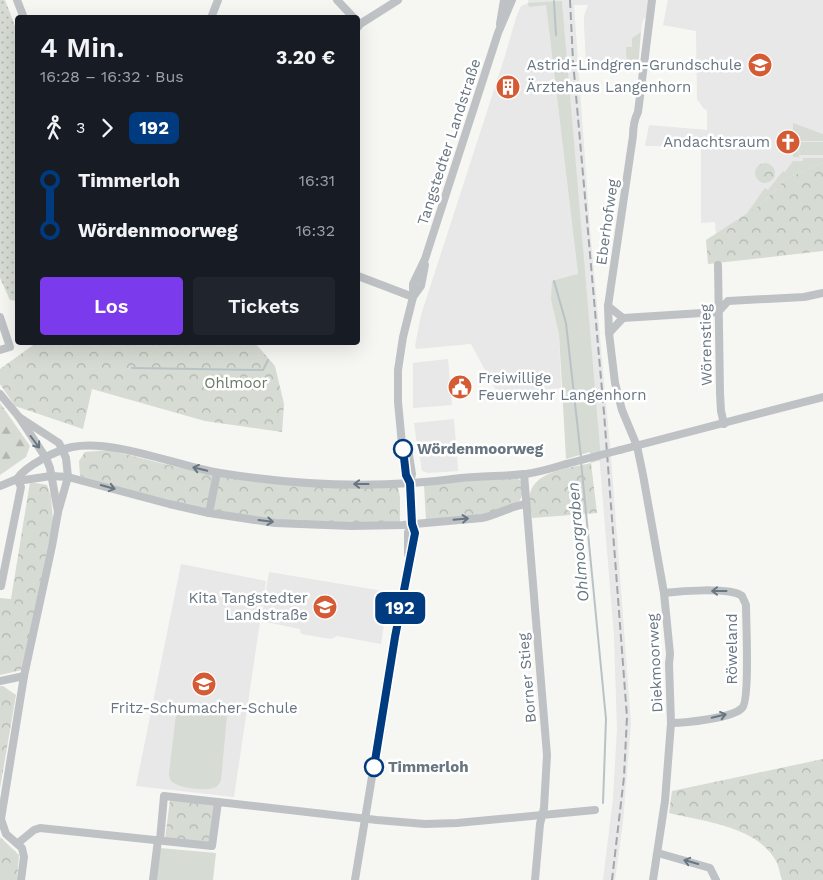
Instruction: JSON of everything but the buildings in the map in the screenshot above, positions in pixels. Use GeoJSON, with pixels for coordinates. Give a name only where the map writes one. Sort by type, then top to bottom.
{"type":"FeatureCollection","features":[{"type":"Feature","properties":{"kind":"street"},"geometry":{"type":"LineString","coordinates":[[16,0],[23,15]]}},
{"type":"Feature","properties":{"kind":"street"},"geometry":{"type":"LineString","coordinates":[[212,15],[218,0]]}},
{"type":"Feature","properties":{"kind":"street"},"geometry":{"type":"LineString","coordinates":[[337,0],[351,15]]}},
{"type":"Feature","properties":{"kind":"street"},"geometry":{"type":"LineString","coordinates":[[360,20],[398,0]]}},
{"type":"Feature","properties":{"kind":"street","name":"Tangstedter Landstraße"},"geometry":{"type":"LineString","coordinates":[[498,33],[504,0]]}},
{"type":"Feature","properties":{"kind":"street","name":"Tangstedter Landstraße"},"geometry":{"type":"LineString","coordinates":[[355,880],[409,559],[408,532],[412,524],[410,483],[406,475],[403,455],[398,402],[398,370],[403,337],[413,297],[422,282],[425,259],[498,33],[512,0]]}},
{"type":"Feature","properties":{"kind":"street","name":"Eberhofweg"},"geometry":{"type":"LineString","coordinates":[[636,446],[622,410],[615,383],[608,306],[633,128],[638,112],[644,74],[652,0]]}},
{"type":"Feature","properties":{"kind":"street","name":"Wörenstieg"},"geometry":{"type":"LineString","coordinates":[[718,265],[720,393],[724,424]]}},
{"type":"Feature","properties":{"kind":"street"},"geometry":{"type":"LineString","coordinates":[[360,277],[413,297]]}},
{"type":"Feature","properties":{"kind":"street"},"geometry":{"type":"LineString","coordinates":[[608,306],[623,318],[718,312],[728,301],[795,298],[823,293]]}},
{"type":"Feature","properties":{"kind":"street"},"geometry":{"type":"LineString","coordinates":[[0,317],[10,347],[0,350]]}},
{"type":"Feature","properties":{"kind":"street"},"geometry":{"type":"LineString","coordinates":[[609,333],[623,318]]}},
{"type":"Feature","properties":{"kind":"street"},"geometry":{"type":"LineString","coordinates":[[0,394],[19,417],[46,458],[50,468],[58,512]]}},
{"type":"Feature","properties":{"kind":"street"},"geometry":{"type":"LineString","coordinates":[[18,479],[21,474],[46,458],[72,447],[110,447],[217,473],[269,481],[322,484],[410,483],[524,474],[823,397]]}},
{"type":"Feature","properties":{"kind":"street"},"geometry":{"type":"LineString","coordinates":[[19,417],[59,443],[68,468],[64,477],[52,546],[24,676],[1,819],[6,834],[22,848],[24,857],[21,880]]}},
{"type":"Feature","properties":{"kind":"street","name":"Diekmoorweg"},"geometry":{"type":"LineString","coordinates":[[636,446],[664,594],[670,654],[671,723],[665,800],[652,880]]}},
{"type":"Feature","properties":{"kind":"street"},"geometry":{"type":"LineString","coordinates":[[210,513],[217,473]]}},
{"type":"Feature","properties":{"kind":"street","name":"Borner Stieg"},"geometry":{"type":"LineString","coordinates":[[524,474],[547,755],[544,808],[535,880]]}},
{"type":"Feature","properties":{"kind":"street"},"geometry":{"type":"LineString","coordinates":[[0,486],[18,479],[24,480],[51,476],[64,477],[210,513],[287,523],[351,526],[412,524],[482,518],[526,504]]}},
{"type":"Feature","properties":{"kind":"street"},"geometry":{"type":"LineString","coordinates":[[1,586],[21,487],[18,479]]}},
{"type":"Feature","properties":{"kind":"street","name":"Röweland"},"geometry":{"type":"LineString","coordinates":[[664,594],[677,592],[732,592],[742,596],[746,605],[746,700],[744,707],[738,711],[720,716],[690,722],[671,723]]}},
{"type":"Feature","properties":{"kind":"street"},"geometry":{"type":"LineString","coordinates":[[0,681],[24,676]]}},
{"type":"Feature","properties":{"kind":"street"},"geometry":{"type":"LineString","coordinates":[[153,880],[164,796],[406,823],[457,824],[595,810]]}},
{"type":"Feature","properties":{"kind":"street"},"geometry":{"type":"LineString","coordinates":[[18,843],[34,830],[40,828],[212,846],[218,802]]}},
{"type":"Feature","properties":{"kind":"street"},"geometry":{"type":"LineString","coordinates":[[658,852],[710,868],[716,880]]}},
{"type":"Feature","properties":{"kind":"shaded area"},"geometry":{"type":"Polygon","coordinates":[[[528,0],[649,0],[641,32],[632,38],[627,70],[590,71],[586,64],[584,25],[584,16],[588,5],[574,5],[590,229],[611,457],[631,723],[623,822],[615,880],[603,880],[613,799],[617,729],[614,636],[562,1],[543,5],[546,5],[578,275],[551,300],[559,334],[561,388],[498,394],[471,344],[416,349],[415,346],[421,315],[517,15],[521,6],[528,3],[528,0]]]}},
{"type":"Feature","properties":{"kind":"shaded area"},"geometry":{"type":"Polygon","coordinates":[[[668,0],[823,0],[823,163],[787,178],[760,205],[716,234],[715,222],[701,223],[701,146],[645,146],[649,125],[707,130],[707,110],[704,109],[697,99],[696,31],[663,25],[668,0]]]}},
{"type":"Feature","properties":{"kind":"shaded area"},"geometry":{"type":"Polygon","coordinates":[[[448,359],[452,405],[413,408],[413,363],[448,359]]]}},
{"type":"Feature","properties":{"kind":"shaded area"},"geometry":{"type":"Polygon","coordinates":[[[454,419],[458,471],[428,473],[422,471],[419,452],[423,451],[421,445],[417,445],[414,423],[454,419]]]}},
{"type":"Feature","properties":{"kind":"shaded area","name":"Fritz-Schumacher-Schule"},"geometry":{"type":"Polygon","coordinates":[[[181,564],[266,581],[234,797],[136,786],[181,564]]]}},
{"type":"Feature","properties":{"kind":"shaded area","name":"Kita Tangstedter Landstraße"},"geometry":{"type":"Polygon","coordinates":[[[269,572],[389,592],[381,644],[337,636],[331,639],[301,634],[300,629],[261,621],[269,572]]]}},
{"type":"Feature","properties":{"kind":"green space"},"geometry":{"type":"Polygon","coordinates":[[[0,0],[5,0],[15,26],[15,301],[10,300],[0,278],[0,0]]]}},
{"type":"Feature","properties":{"kind":"green space"},"geometry":{"type":"Polygon","coordinates":[[[562,1],[601,460],[591,463],[590,452],[566,459],[559,334],[551,300],[552,281],[578,274],[546,5],[529,7],[528,3],[562,1]]]}},
{"type":"Feature","properties":{"kind":"green space"},"geometry":{"type":"Polygon","coordinates":[[[641,32],[638,69],[601,70],[622,69],[622,65],[627,64],[626,47],[632,47],[632,38],[641,32]]]}},
{"type":"Feature","properties":{"kind":"green space"},"geometry":{"type":"Polygon","coordinates":[[[793,123],[823,134],[823,141],[798,141],[799,157],[793,157],[793,123]]]}},
{"type":"Feature","properties":{"kind":"green space"},"geometry":{"type":"Polygon","coordinates":[[[799,142],[823,142],[823,155],[799,155],[799,142]]]}},
{"type":"Feature","properties":{"kind":"green space"},"geometry":{"type":"Polygon","coordinates":[[[803,158],[823,158],[823,163],[787,178],[760,205],[745,216],[765,188],[768,190],[793,161],[803,161],[803,158]]]}},
{"type":"Feature","properties":{"kind":"green space"},"geometry":{"type":"Polygon","coordinates":[[[765,163],[772,166],[775,173],[772,180],[765,183],[758,180],[755,173],[758,166],[765,163]]]}},
{"type":"Feature","properties":{"kind":"green space"},"geometry":{"type":"Polygon","coordinates":[[[823,163],[823,251],[708,264],[706,240],[760,205],[787,178],[823,163]]]}},
{"type":"Feature","properties":{"kind":"green space","name":"Ohlmoor"},"geometry":{"type":"Polygon","coordinates":[[[33,345],[257,345],[275,366],[284,404],[282,432],[205,421],[92,389],[83,429],[15,406],[0,384],[0,369],[33,345]]]}},
{"type":"Feature","properties":{"kind":"green space"},"geometry":{"type":"Polygon","coordinates":[[[0,403],[30,446],[26,457],[0,475],[0,403]]]}},
{"type":"Feature","properties":{"kind":"green space"},"geometry":{"type":"Polygon","coordinates":[[[109,450],[247,481],[300,486],[398,487],[400,522],[308,522],[252,517],[178,502],[80,476],[79,461],[85,452],[109,450]]]}},
{"type":"Feature","properties":{"kind":"green space"},"geometry":{"type":"Polygon","coordinates":[[[591,463],[597,513],[532,518],[530,494],[533,486],[539,480],[555,471],[591,463]]]}},
{"type":"Feature","properties":{"kind":"green space"},"geometry":{"type":"Polygon","coordinates":[[[516,477],[521,481],[522,490],[522,496],[517,503],[489,514],[426,520],[424,485],[516,477]]]}},
{"type":"Feature","properties":{"kind":"green space"},"geometry":{"type":"Polygon","coordinates":[[[30,482],[47,485],[51,496],[53,521],[22,670],[0,675],[0,598],[11,599],[30,482]]]}},
{"type":"Feature","properties":{"kind":"green space"},"geometry":{"type":"Polygon","coordinates":[[[0,686],[16,695],[0,788],[0,686]]]}},
{"type":"Feature","properties":{"kind":"green space"},"geometry":{"type":"Polygon","coordinates":[[[189,703],[221,708],[227,715],[221,780],[215,788],[187,788],[177,785],[170,777],[176,715],[179,708],[189,703]]]}},
{"type":"Feature","properties":{"kind":"green space"},"geometry":{"type":"Polygon","coordinates":[[[823,759],[823,880],[782,880],[776,861],[767,849],[756,840],[729,827],[669,813],[672,791],[823,759]]]}},
{"type":"Feature","properties":{"kind":"green space"},"geometry":{"type":"Polygon","coordinates":[[[170,800],[214,805],[209,844],[165,839],[170,800]]]}},
{"type":"Feature","properties":{"kind":"green space"},"geometry":{"type":"Polygon","coordinates":[[[0,837],[19,855],[17,880],[0,880],[0,837]]]}},
{"type":"Feature","properties":{"kind":"green space"},"geometry":{"type":"Polygon","coordinates":[[[160,848],[216,853],[213,880],[156,880],[160,848]]]}},
{"type":"Feature","properties":{"kind":"waterway","name":"Ohlmoorgraben"},"geometry":{"type":"LineString","coordinates":[[554,1],[556,35]]}},
{"type":"Feature","properties":{"kind":"waterway","name":"Ohlmoorgraben"},"geometry":{"type":"LineString","coordinates":[[554,281],[566,323],[581,457]]}},
{"type":"Feature","properties":{"kind":"waterway","name":"Ohlmoorgraben"},"geometry":{"type":"LineString","coordinates":[[132,368],[263,370],[268,360]]}},
{"type":"Feature","properties":{"kind":"waterway","name":"Ohlmoorgraben"},"geometry":{"type":"LineString","coordinates":[[581,461],[606,719],[603,803]]}},
{"type":"Feature","properties":{"kind":"railway"},"geometry":{"type":"LineString","coordinates":[[570,0],[573,61],[604,413],[627,717],[624,777],[612,880]]}},
{"type":"Feature","properties":{"kind":"bus line","name":"192"},"geometry":{"type":"LineString","coordinates":[[374,767],[395,637],[415,533],[412,524],[410,483],[406,475],[403,449]]}},
{"type":"Feature","properties":{"kind":"place","name":"Astrid-Lindgren-Grundschule"},"geometry":{"type":"Point","coordinates":[760,65]}},
{"type":"Feature","properties":{"kind":"place","name":"Ärztehaus Langenhorn"},"geometry":{"type":"Point","coordinates":[508,87]}},
{"type":"Feature","properties":{"kind":"place","name":"Andachtsraum"},"geometry":{"type":"Point","coordinates":[788,142]}},
{"type":"Feature","properties":{"kind":"place","name":"Freiwillige Feuerwehr Langenhorn"},"geometry":{"type":"Point","coordinates":[460,387]}},
{"type":"Feature","properties":{"kind":"place","name":"Wördenmoorweg"},"geometry":{"type":"Point","coordinates":[403,449]}},
{"type":"Feature","properties":{"kind":"place","name":"Kita Tangstedter Landstraße"},"geometry":{"type":"Point","coordinates":[325,607]}},
{"type":"Feature","properties":{"kind":"place","name":"Fritz-Schumacher-Schule"},"geometry":{"type":"Point","coordinates":[204,684]}},
{"type":"Feature","properties":{"kind":"place","name":"Timmerloh"},"geometry":{"type":"Point","coordinates":[374,767]}}]}
